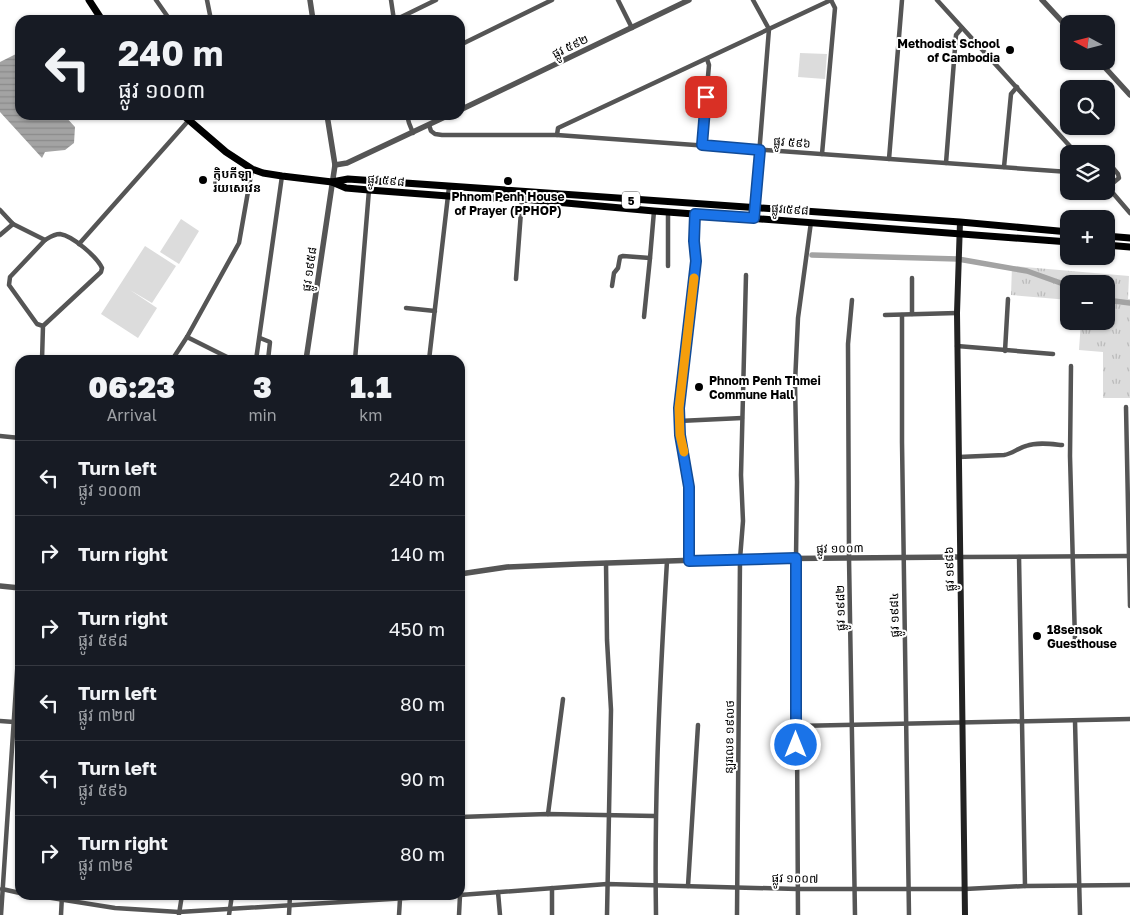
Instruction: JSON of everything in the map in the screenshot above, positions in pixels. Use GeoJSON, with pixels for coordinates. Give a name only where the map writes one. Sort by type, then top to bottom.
{"type":"FeatureCollection","features":[{"type":"Feature","properties":{"kind":"main road"},"geometry":{"type":"LineString","coordinates":[[89,0],[99,15]]}},
{"type":"Feature","properties":{"kind":"main road","name":"ផ្លូវ ៥៩៨"},"geometry":{"type":"LineString","coordinates":[[188,120],[226,152],[252,169],[263,173],[332,182],[346,188],[448,196],[523,196],[754,208],[960,222],[1060,231]]}},
{"type":"Feature","properties":{"kind":"main road","name":"ផ្លូវ ៥៩៨"},"geometry":{"type":"LineString","coordinates":[[332,182],[348,179],[449,187],[654,211],[959,232],[1060,241]]}},
{"type":"Feature","properties":{"kind":"main road","name":"ផ្លូវ ១៩៨៦"},"geometry":{"type":"LineString","coordinates":[[960,222],[957,346],[965,915]]}},
{"type":"Feature","properties":{"kind":"main road"},"geometry":{"type":"LineString","coordinates":[[1015,237],[1016,228]]}},
{"type":"Feature","properties":{"kind":"main road"},"geometry":{"type":"LineString","coordinates":[[1115,237],[1130,238]]}},
{"type":"Feature","properties":{"kind":"main road"},"geometry":{"type":"LineString","coordinates":[[1115,246],[1130,247]]}},
{"type":"Feature","properties":{"kind":"street"},"geometry":{"type":"LineString","coordinates":[[156,0],[166,15]]}},
{"type":"Feature","properties":{"kind":"street"},"geometry":{"type":"LineString","coordinates":[[207,0],[209,15]]}},
{"type":"Feature","properties":{"kind":"street"},"geometry":{"type":"LineString","coordinates":[[310,0],[312,15]]}},
{"type":"Feature","properties":{"kind":"street"},"geometry":{"type":"LineString","coordinates":[[391,0],[393,15]]}},
{"type":"Feature","properties":{"kind":"street"},"geometry":{"type":"LineString","coordinates":[[404,15],[436,0]]}},
{"type":"Feature","properties":{"kind":"street"},"geometry":{"type":"LineString","coordinates":[[465,43],[552,0]]}},
{"type":"Feature","properties":{"kind":"street"},"geometry":{"type":"LineString","coordinates":[[618,0],[632,28]]}},
{"type":"Feature","properties":{"kind":"street"},"geometry":{"type":"LineString","coordinates":[[753,0],[769,29],[754,218]]}},
{"type":"Feature","properties":{"kind":"street"},"geometry":{"type":"LineString","coordinates":[[557,134],[558,128],[831,0],[835,8],[822,154]]}},
{"type":"Feature","properties":{"kind":"street"},"geometry":{"type":"LineString","coordinates":[[889,159],[902,0]]}},
{"type":"Feature","properties":{"kind":"street"},"geometry":{"type":"LineString","coordinates":[[936,0],[1070,145]]}},
{"type":"Feature","properties":{"kind":"street"},"geometry":{"type":"LineString","coordinates":[[1042,0],[1060,19]]}},
{"type":"Feature","properties":{"kind":"street","name":"ផ្លូវ ៥៩២"},"geometry":{"type":"LineString","coordinates":[[465,108],[686,1]]}},
{"type":"Feature","properties":{"kind":"street"},"geometry":{"type":"LineString","coordinates":[[946,163],[956,34],[962,28]]}},
{"type":"Feature","properties":{"kind":"street"},"geometry":{"type":"LineString","coordinates":[[702,145],[709,65],[707,59]]}},
{"type":"Feature","properties":{"kind":"street"},"geometry":{"type":"LineString","coordinates":[[1106,70],[1130,95]]}},
{"type":"Feature","properties":{"kind":"street"},"geometry":{"type":"LineString","coordinates":[[1004,168],[1011,94],[1016,87]]}},
{"type":"Feature","properties":{"kind":"street"},"geometry":{"type":"LineString","coordinates":[[79,244],[184,120]]}},
{"type":"Feature","properties":{"kind":"street","name":"ផ្លូវ ១៩៥៨"},"geometry":{"type":"LineString","coordinates":[[307,355],[335,165],[328,120]]}},
{"type":"Feature","properties":{"kind":"street"},"geometry":{"type":"LineString","coordinates":[[408,120],[413,133]]}},
{"type":"Feature","properties":{"kind":"street"},"geometry":{"type":"LineString","coordinates":[[335,165],[347,163],[439,120]]}},
{"type":"Feature","properties":{"kind":"street","name":"ផ្លូវ ៥៩៦"},"geometry":{"type":"LineString","coordinates":[[429,125],[435,134],[442,135],[557,134],[1060,171]]}},
{"type":"Feature","properties":{"kind":"street"},"geometry":{"type":"LineString","coordinates":[[175,355],[188,337],[239,243],[252,169]]}},
{"type":"Feature","properties":{"kind":"street"},"geometry":{"type":"LineString","coordinates":[[1115,170],[1119,178],[1115,181]]}},
{"type":"Feature","properties":{"kind":"street"},"geometry":{"type":"LineString","coordinates":[[257,355],[282,176]]}},
{"type":"Feature","properties":{"kind":"street"},"geometry":{"type":"LineString","coordinates":[[430,355],[449,187]]}},
{"type":"Feature","properties":{"kind":"street"},"geometry":{"type":"LineString","coordinates":[[355,355],[369,190]]}},
{"type":"Feature","properties":{"kind":"street"},"geometry":{"type":"LineString","coordinates":[[1115,195],[1130,212]]}},
{"type":"Feature","properties":{"kind":"street"},"geometry":{"type":"LineString","coordinates":[[516,279],[523,196]]}},
{"type":"Feature","properties":{"kind":"street"},"geometry":{"type":"LineString","coordinates":[[0,210],[13,224],[45,240]]}},
{"type":"Feature","properties":{"kind":"street"},"geometry":{"type":"LineString","coordinates":[[644,316],[654,211]]}},
{"type":"Feature","properties":{"kind":"street"},"geometry":{"type":"LineString","coordinates":[[668,212],[668,266]]}},
{"type":"Feature","properties":{"kind":"street"},"geometry":{"type":"LineString","coordinates":[[689,561],[689,487],[679,421],[680,395],[696,261],[694,241],[695,214]]}},
{"type":"Feature","properties":{"kind":"street"},"geometry":{"type":"LineString","coordinates":[[798,915],[795,383],[798,318],[811,222]]}},
{"type":"Feature","properties":{"kind":"street"},"geometry":{"type":"LineString","coordinates":[[0,235],[13,224]]}},
{"type":"Feature","properties":{"kind":"street"},"geometry":{"type":"LineString","coordinates":[[42,355],[43,326],[101,272],[102,268],[79,244],[59,234],[52,235],[45,240],[8,282],[37,324],[43,326]]}},
{"type":"Feature","properties":{"kind":"street"},"geometry":{"type":"LineString","coordinates":[[612,286],[614,272],[618,268],[620,257],[650,258]]}},
{"type":"Feature","properties":{"kind":"street","name":"ន្ឡរលេខ ១៩លថ"},"geometry":{"type":"LineString","coordinates":[[738,915],[740,559],[743,521],[741,475],[746,275]]}},
{"type":"Feature","properties":{"kind":"street"},"geometry":{"type":"LineString","coordinates":[[912,278],[912,314]]}},
{"type":"Feature","properties":{"kind":"street"},"geometry":{"type":"LineString","coordinates":[[1005,351],[1008,299]]}},
{"type":"Feature","properties":{"kind":"street","name":"ផ្លូវ ១៩៨២"},"geometry":{"type":"LineString","coordinates":[[852,300],[848,344],[849,558],[855,915]]}},
{"type":"Feature","properties":{"kind":"street"},"geometry":{"type":"LineString","coordinates":[[406,308],[434,311]]}},
{"type":"Feature","properties":{"kind":"street"},"geometry":{"type":"LineString","coordinates":[[885,315],[957,313]]}},
{"type":"Feature","properties":{"kind":"street","name":"ផ្លូវ ១៩៨៤"},"geometry":{"type":"LineString","coordinates":[[902,315],[909,915]]}},
{"type":"Feature","properties":{"kind":"street"},"geometry":{"type":"LineString","coordinates":[[188,337],[223,355]]}},
{"type":"Feature","properties":{"kind":"street"},"geometry":{"type":"LineString","coordinates":[[260,338],[270,342],[269,355]]}},
{"type":"Feature","properties":{"kind":"street"},"geometry":{"type":"LineString","coordinates":[[957,346],[1052,354]]}},
{"type":"Feature","properties":{"kind":"street"},"geometry":{"type":"LineString","coordinates":[[1071,366],[1070,456],[1075,641]]}},
{"type":"Feature","properties":{"kind":"street"},"geometry":{"type":"LineString","coordinates":[[1126,407],[1130,606]]}},
{"type":"Feature","properties":{"kind":"street"},"geometry":{"type":"LineString","coordinates":[[679,421],[742,418]]}},
{"type":"Feature","properties":{"kind":"street"},"geometry":{"type":"LineString","coordinates":[[0,436],[15,438]]}},
{"type":"Feature","properties":{"kind":"street"},"geometry":{"type":"LineString","coordinates":[[959,457],[1011,454],[1026,446],[1035,444],[1062,445]]}},
{"type":"Feature","properties":{"kind":"street","name":"ផ្លូវ ១០០៣"},"geometry":{"type":"LineString","coordinates":[[465,573],[507,567],[740,559],[1129,556]]}},
{"type":"Feature","properties":{"kind":"street"},"geometry":{"type":"LineString","coordinates":[[1019,557],[1024,886]]}},
{"type":"Feature","properties":{"kind":"street"},"geometry":{"type":"LineString","coordinates":[[656,915],[655,816],[658,694],[667,561]]}},
{"type":"Feature","properties":{"kind":"street"},"geometry":{"type":"LineString","coordinates":[[606,563],[607,640],[611,710],[607,915]]}},
{"type":"Feature","properties":{"kind":"street"},"geometry":{"type":"LineString","coordinates":[[0,586],[15,588]]}},
{"type":"Feature","properties":{"kind":"street"},"geometry":{"type":"LineString","coordinates":[[548,814],[563,699]]}},
{"type":"Feature","properties":{"kind":"street"},"geometry":{"type":"LineString","coordinates":[[1,915],[1,889],[15,706]]}},
{"type":"Feature","properties":{"kind":"street"},"geometry":{"type":"LineString","coordinates":[[796,726],[1130,719]]}},
{"type":"Feature","properties":{"kind":"street"},"geometry":{"type":"LineString","coordinates":[[0,721],[14,722]]}},
{"type":"Feature","properties":{"kind":"street"},"geometry":{"type":"LineString","coordinates":[[1075,721],[1080,915]]}},
{"type":"Feature","properties":{"kind":"street"},"geometry":{"type":"LineString","coordinates":[[688,886],[698,725]]}},
{"type":"Feature","properties":{"kind":"street"},"geometry":{"type":"LineString","coordinates":[[465,817],[548,814],[655,816]]}},
{"type":"Feature","properties":{"kind":"street","name":"ផ្លូវ ១០០៧"},"geometry":{"type":"LineString","coordinates":[[465,895],[608,884],[797,889],[965,889],[1024,886],[1130,885]]}},
{"type":"Feature","properties":{"kind":"street"},"geometry":{"type":"LineString","coordinates":[[552,888],[552,915]]}},
{"type":"Feature","properties":{"kind":"street"},"geometry":{"type":"LineString","coordinates":[[1,889],[15,892]]}},
{"type":"Feature","properties":{"kind":"street"},"geometry":{"type":"LineString","coordinates":[[498,892],[500,915]]}},
{"type":"Feature","properties":{"kind":"street"},"geometry":{"type":"LineString","coordinates":[[62,900],[62,915]]}},
{"type":"Feature","properties":{"kind":"street"},"geometry":{"type":"LineString","coordinates":[[73,900],[115,908],[179,914],[230,908],[382,900]]}},
{"type":"Feature","properties":{"kind":"street"},"geometry":{"type":"LineString","coordinates":[[179,914],[181,900]]}},
{"type":"Feature","properties":{"kind":"street"},"geometry":{"type":"LineString","coordinates":[[229,915],[231,900]]}},
{"type":"Feature","properties":{"kind":"street"},"geometry":{"type":"LineString","coordinates":[[289,915],[290,900]]}},
{"type":"Feature","properties":{"kind":"street"},"geometry":{"type":"LineString","coordinates":[[399,915],[400,900]]}},
{"type":"Feature","properties":{"kind":"street"},"geometry":{"type":"LineString","coordinates":[[458,915],[460,900]]}},
{"type":"Feature","properties":{"kind":"street"},"geometry":{"type":"LineString","coordinates":[[114,915],[115,908]]}},
{"type":"Feature","properties":{"kind":"green space"},"geometry":{"type":"Polygon","coordinates":[[[800,53],[827,54],[825,79],[798,77],[800,53]]]}},
{"type":"Feature","properties":{"kind":"green space"},"geometry":{"type":"Polygon","coordinates":[[[181,219],[199,231],[179,264],[160,252],[181,219]]]}},
{"type":"Feature","properties":{"kind":"green space"},"geometry":{"type":"Polygon","coordinates":[[[145,246],[176,266],[152,303],[130,290],[157,308],[138,338],[101,314],[145,246]]]}},
{"type":"Feature","properties":{"kind":"green space"},"geometry":{"type":"Polygon","coordinates":[[[1012,266],[1129,276],[1130,398],[1103,398],[1103,352],[1079,350],[1080,330],[1115,330],[1115,275],[1060,275],[1060,299],[1011,295],[1012,266]]]}},
{"type":"Feature","properties":{"kind":"shaded area"},"geometry":{"type":"Polygon","coordinates":[[[15,54],[15,120],[69,120],[75,127],[74,143],[65,150],[45,152],[42,158],[0,112],[0,62],[15,54]]]}},
{"type":"Feature","properties":{"kind":"waterway"},"geometry":{"type":"LineString","coordinates":[[812,255],[958,259],[1027,271],[1060,283]]}},
{"type":"Feature","properties":{"kind":"waterway"},"geometry":{"type":"LineString","coordinates":[[1115,301],[1130,303]]}},
{"type":"Feature","properties":{"kind":"slow traffic"},"geometry":{"type":"LineString","coordinates":[[684,452],[680,435],[679,408],[694,278]]}},
{"type":"Feature","properties":{"kind":"place","name":"Methodist School of Cambodia"},"geometry":{"type":"Point","coordinates":[1010,50]}},
{"type":"Feature","properties":{"kind":"place","name":"ក្លិបកីឡា រ៉យសេវេន"},"geometry":{"type":"Point","coordinates":[203,180]}},
{"type":"Feature","properties":{"kind":"place","name":"Phnom Penh House of Prayer (PPHOP)"},"geometry":{"type":"Point","coordinates":[508,181]}},
{"type":"Feature","properties":{"kind":"place","name":"Phnom Penh Thmei Commune Hall"},"geometry":{"type":"Point","coordinates":[699,387]}},
{"type":"Feature","properties":{"kind":"place","name":"18sensok Guesthouse"},"geometry":{"type":"Point","coordinates":[1037,636]}},
{"type":"Feature","properties":{"kind":"route"},"geometry":{"type":"LineString","coordinates":[[706,97],[702,145],[760,150],[754,218],[695,214],[694,241],[696,261],[679,408],[680,435],[686,462],[690,501],[689,561],[796,558],[796,745]]}}]}
